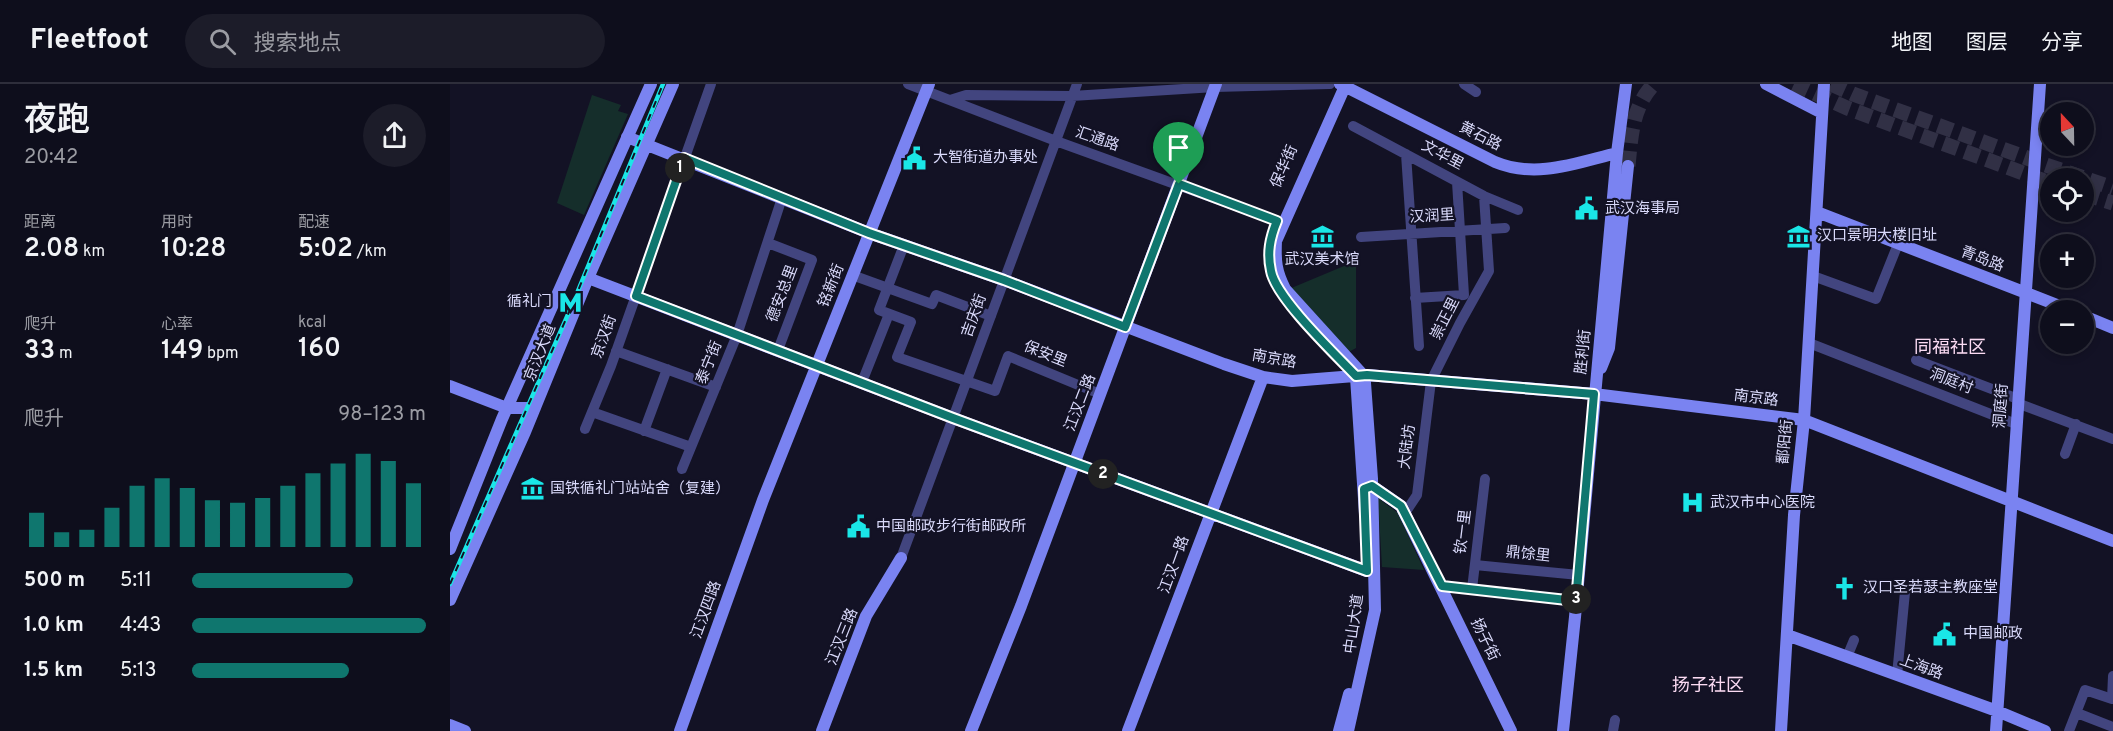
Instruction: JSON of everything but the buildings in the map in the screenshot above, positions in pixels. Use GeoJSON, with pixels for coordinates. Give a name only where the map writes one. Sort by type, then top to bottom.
{"type":"FeatureCollection","features":[{"type":"Feature","properties":{"kind":"street","name":"京汉大道"},"geometry":{"type":"LineString","coordinates":[[450,549],[507,408],[651,84]]}},
{"type":"Feature","properties":{"kind":"street","name":"京汉大道"},"geometry":{"type":"LineString","coordinates":[[450,600],[535,408],[588,278],[673,84]]}},
{"type":"Feature","properties":{"kind":"street","name":"京汉街"},"geometry":{"type":"LineString","coordinates":[[585,429],[616,351],[711,84]]}},
{"type":"Feature","properties":{"kind":"street","name":"汇通路"},"geometry":{"type":"LineString","coordinates":[[908,84],[927,87],[951,100],[1056,141],[1277,221]]}},
{"type":"Feature","properties":{"kind":"street","name":"吉庆街"},"geometry":{"type":"LineString","coordinates":[[901,558],[1077,84]]}},
{"type":"Feature","properties":{"kind":"street"},"geometry":{"type":"LineString","coordinates":[[951,100],[966,95],[1072,96],[1124,88],[1330,84]]}},
{"type":"Feature","properties":{"kind":"street"},"geometry":{"type":"LineString","coordinates":[[1464,84],[1476,92]]}},
{"type":"Feature","properties":{"kind":"street","name":"胜利街"},"geometry":{"type":"LineString","coordinates":[[1563,731],[1617,153],[1626,84]]}},
{"type":"Feature","properties":{"kind":"street"},"geometry":{"type":"LineString","coordinates":[[1766,84],[1822,113]]}},
{"type":"Feature","properties":{"kind":"street","name":"鄱阳街"},"geometry":{"type":"LineString","coordinates":[[1781,731],[1794,515],[1804,420],[1824,84]]}},
{"type":"Feature","properties":{"kind":"street","name":"洞庭街"},"geometry":{"type":"LineString","coordinates":[[1996,731],[2040,84]]}},
{"type":"Feature","properties":{"kind":"street","name":"江汉二路"},"geometry":{"type":"LineString","coordinates":[[971,731],[1216,85]]}},
{"type":"Feature","properties":{"kind":"street","name":"黄石路"},"geometry":{"type":"LineString","coordinates":[[1342,85],[1511,168],[1550,170],[1617,153]]}},
{"type":"Feature","properties":{"kind":"street","name":"保华街"},"geometry":{"type":"LineString","coordinates":[[1342,85],[1277,221],[1269,243],[1269,255],[1271,274],[1280,292],[1359,376]]}},
{"type":"Feature","properties":{"kind":"street","name":"保华街"},"geometry":{"type":"LineString","coordinates":[[1342,85],[1276,241],[1276,262],[1277,272],[1285,289],[1359,376]]}},
{"type":"Feature","properties":{"kind":"street","name":"铭新街"},"geometry":{"type":"LineString","coordinates":[[763,500],[927,87]]}},
{"type":"Feature","properties":{"kind":"street","name":"文华里"},"geometry":{"type":"LineString","coordinates":[[1353,126],[1456,182],[1518,210]]}},
{"type":"Feature","properties":{"kind":"street","name":"南京路"},"geometry":{"type":"LineString","coordinates":[[627,137],[869,233],[1004,280],[1263,377],[1292,381],[1359,376],[1431,381],[1594,394],[1804,420],[2113,541]]}},
{"type":"Feature","properties":{"kind":"street"},"geometry":{"type":"LineString","coordinates":[[1406,154],[1419,346]]}},
{"type":"Feature","properties":{"kind":"street"},"geometry":{"type":"LineString","coordinates":[[1597,377],[1609,348],[1628,166]]}},
{"type":"Feature","properties":{"kind":"street"},"geometry":{"type":"LineString","coordinates":[[1415,298],[1464,296],[1456,182]]}},
{"type":"Feature","properties":{"kind":"street"},"geometry":{"type":"LineString","coordinates":[[1484,196],[1485,229]]}},
{"type":"Feature","properties":{"kind":"street","name":"泰宁街"},"geometry":{"type":"LineString","coordinates":[[682,470],[737,335],[782,198]]}},
{"type":"Feature","properties":{"kind":"street","name":"青岛路"},"geometry":{"type":"LineString","coordinates":[[1817,212],[2045,300]]}},
{"type":"Feature","properties":{"kind":"street","name":"汉润里"},"geometry":{"type":"LineString","coordinates":[[1361,237],[1505,228]]}},
{"type":"Feature","properties":{"kind":"street","name":"崇正里"},"geometry":{"type":"LineString","coordinates":[[1431,381],[1488,272],[1485,229]]}},
{"type":"Feature","properties":{"kind":"street","name":"德安总里"},"geometry":{"type":"LineString","coordinates":[[768,243],[812,260],[778,350]]}},
{"type":"Feature","properties":{"kind":"street"},"geometry":{"type":"LineString","coordinates":[[1813,276],[1876,299],[1898,244]]}},
{"type":"Feature","properties":{"kind":"street"},"geometry":{"type":"LineString","coordinates":[[904,245],[879,310],[911,322],[897,357],[966,382]]}},
{"type":"Feature","properties":{"kind":"street"},"geometry":{"type":"LineString","coordinates":[[852,275],[933,304],[936,295],[991,316]]}},
{"type":"Feature","properties":{"kind":"street"},"geometry":{"type":"LineString","coordinates":[[588,278],[1074,464],[1367,571]]}},
{"type":"Feature","properties":{"kind":"street"},"geometry":{"type":"LineString","coordinates":[[862,382],[889,314]]}},
{"type":"Feature","properties":{"kind":"street"},"geometry":{"type":"LineString","coordinates":[[2094,320],[2113,328]]}},
{"type":"Feature","properties":{"kind":"street","name":"洞庭村"},"geometry":{"type":"LineString","coordinates":[[1809,343],[2016,424]]}},
{"type":"Feature","properties":{"kind":"street"},"geometry":{"type":"LineString","coordinates":[[616,351],[716,387]]}},
{"type":"Feature","properties":{"kind":"street","name":"保安里"},"geometry":{"type":"LineString","coordinates":[[966,382],[995,391],[1008,356],[1100,394]]}},
{"type":"Feature","properties":{"kind":"street"},"geometry":{"type":"LineString","coordinates":[[1916,360],[2113,439]]}},
{"type":"Feature","properties":{"kind":"street"},"geometry":{"type":"LineString","coordinates":[[644,430],[667,369]]}},
{"type":"Feature","properties":{"kind":"street","name":"中山大道"},"geometry":{"type":"LineString","coordinates":[[1348,731],[1375,610],[1359,376]]}},
{"type":"Feature","properties":{"kind":"street","name":"江汉一路"},"geometry":{"type":"LineString","coordinates":[[1128,731],[1263,377]]}},
{"type":"Feature","properties":{"kind":"street","name":"大陆坊"},"geometry":{"type":"LineString","coordinates":[[1405,513],[1417,495],[1431,381]]}},
{"type":"Feature","properties":{"kind":"street"},"geometry":{"type":"LineString","coordinates":[[450,386],[507,408],[535,408]]}},
{"type":"Feature","properties":{"kind":"street"},"geometry":{"type":"LineString","coordinates":[[592,412],[692,447]]}},
{"type":"Feature","properties":{"kind":"street"},"geometry":{"type":"LineString","coordinates":[[2065,454],[2076,424]]}},
{"type":"Feature","properties":{"kind":"street","name":"钦一里"},"geometry":{"type":"LineString","coordinates":[[1472,590],[1485,478]]}},
{"type":"Feature","properties":{"kind":"street","name":"中山大道"},"geometry":{"type":"LineString","coordinates":[[1339,731],[1354,675],[1366,611],[1368,487]]}},
{"type":"Feature","properties":{"kind":"street","name":"扬子街"},"geometry":{"type":"LineString","coordinates":[[1368,487],[1401,506],[1511,731]]}},
{"type":"Feature","properties":{"kind":"street","name":"江汉四路"},"geometry":{"type":"LineString","coordinates":[[680,731],[763,500]]}},
{"type":"Feature","properties":{"kind":"street","name":"江汉三路"},"geometry":{"type":"LineString","coordinates":[[822,731],[866,616],[901,558]]}},
{"type":"Feature","properties":{"kind":"street","name":"鼎馀里"},"geometry":{"type":"LineString","coordinates":[[1475,565],[1578,575]]}},
{"type":"Feature","properties":{"kind":"street"},"geometry":{"type":"LineString","coordinates":[[1442,586],[1576,601]]}},
{"type":"Feature","properties":{"kind":"street"},"geometry":{"type":"LineString","coordinates":[[1897,675],[1905,592]]}},
{"type":"Feature","properties":{"kind":"street","name":"上海路"},"geometry":{"type":"LineString","coordinates":[[1786,635],[1997,711],[2045,731]]}},
{"type":"Feature","properties":{"kind":"street"},"geometry":{"type":"LineString","coordinates":[[1847,657],[1854,640]]}},
{"type":"Feature","properties":{"kind":"street"},"geometry":{"type":"LineString","coordinates":[[2069,731],[2085,690],[2112,699],[2113,676]]}},
{"type":"Feature","properties":{"kind":"street"},"geometry":{"type":"LineString","coordinates":[[2077,713],[2113,727]]}},
{"type":"Feature","properties":{"kind":"street"},"geometry":{"type":"LineString","coordinates":[[450,725],[465,731]]}},
{"type":"Feature","properties":{"kind":"green space"},"geometry":{"type":"Polygon","coordinates":[[[592,95],[621,105],[618,111],[628,114],[584,215],[557,203],[592,95]]]}},
{"type":"Feature","properties":{"kind":"green space"},"geometry":{"type":"Polygon","coordinates":[[[1356,261],[1356,348],[1345,354],[1289,289],[1356,261]]]}},
{"type":"Feature","properties":{"kind":"green space"},"geometry":{"type":"Polygon","coordinates":[[[1378,498],[1398,513],[1424,570],[1382,567],[1378,498]]]}},
{"type":"Feature","properties":{"kind":"tunnel"},"geometry":{"type":"LineString","coordinates":[[1628,166],[1637,112],[1654,84]]}},
{"type":"Feature","properties":{"kind":"tunnel"},"geometry":{"type":"LineString","coordinates":[[1794,84],[1847,108],[2040,179]]}},
{"type":"Feature","properties":{"kind":"tunnel"},"geometry":{"type":"LineString","coordinates":[[1831,84],[2113,188]]}},
{"type":"Feature","properties":{"kind":"tunnel"},"geometry":{"type":"LineString","coordinates":[[2094,197],[2113,203]]}},
{"type":"Feature","properties":{"kind":"railway"},"geometry":{"type":"LineString","coordinates":[[450,584],[573,303],[663,84]]}},
{"type":"Feature","properties":{"kind":"place","name":"大智街道办事处"},"geometry":{"type":"Point","coordinates":[915,158]}},
{"type":"Feature","properties":{"kind":"place","name":"武汉海事局"},"geometry":{"type":"Point","coordinates":[1587,209]}},
{"type":"Feature","properties":{"kind":"place","name":"武汉美术馆"},"geometry":{"type":"Point","coordinates":[1322,236]}},
{"type":"Feature","properties":{"kind":"place","name":"汉口景明大楼旧址"},"geometry":{"type":"Point","coordinates":[1799,236]}},
{"type":"Feature","properties":{"kind":"place","name":"循礼门"},"geometry":{"type":"Point","coordinates":[570,302]}},
{"type":"Feature","properties":{"kind":"place","name":"国铁循礼门站站舍（复建）"},"geometry":{"type":"Point","coordinates":[532,489]}},
{"type":"Feature","properties":{"kind":"place","name":"武汉市中心医院"},"geometry":{"type":"Point","coordinates":[1692,503]}},
{"type":"Feature","properties":{"kind":"place","name":"中国邮政步行街邮政所"},"geometry":{"type":"Point","coordinates":[858,527]}},
{"type":"Feature","properties":{"kind":"place","name":"汉口圣若瑟主教座堂"},"geometry":{"type":"Point","coordinates":[1845,588]}},
{"type":"Feature","properties":{"kind":"place","name":"中国邮政"},"geometry":{"type":"Point","coordinates":[1945,634]}},
{"type":"Feature","properties":{"kind":"district","name":"同福社区"},"geometry":{"type":"Point","coordinates":[1950,348]}},
{"type":"Feature","properties":{"kind":"district","name":"扬子社区"},"geometry":{"type":"Point","coordinates":[1708,686]}},
{"type":"Feature","properties":{"kind":"route"},"geometry":{"type":"LineString","coordinates":[[684,158],[869,233],[1004,280],[1125,327],[1179,184],[1277,221],[1269,243],[1269,255],[1271,274],[1280,292],[1356,376],[1367,375],[1594,394],[1576,601],[1442,586],[1401,506],[1372,486],[1364,489],[1367,571],[953,418],[636,296],[684,158]]}}]}
